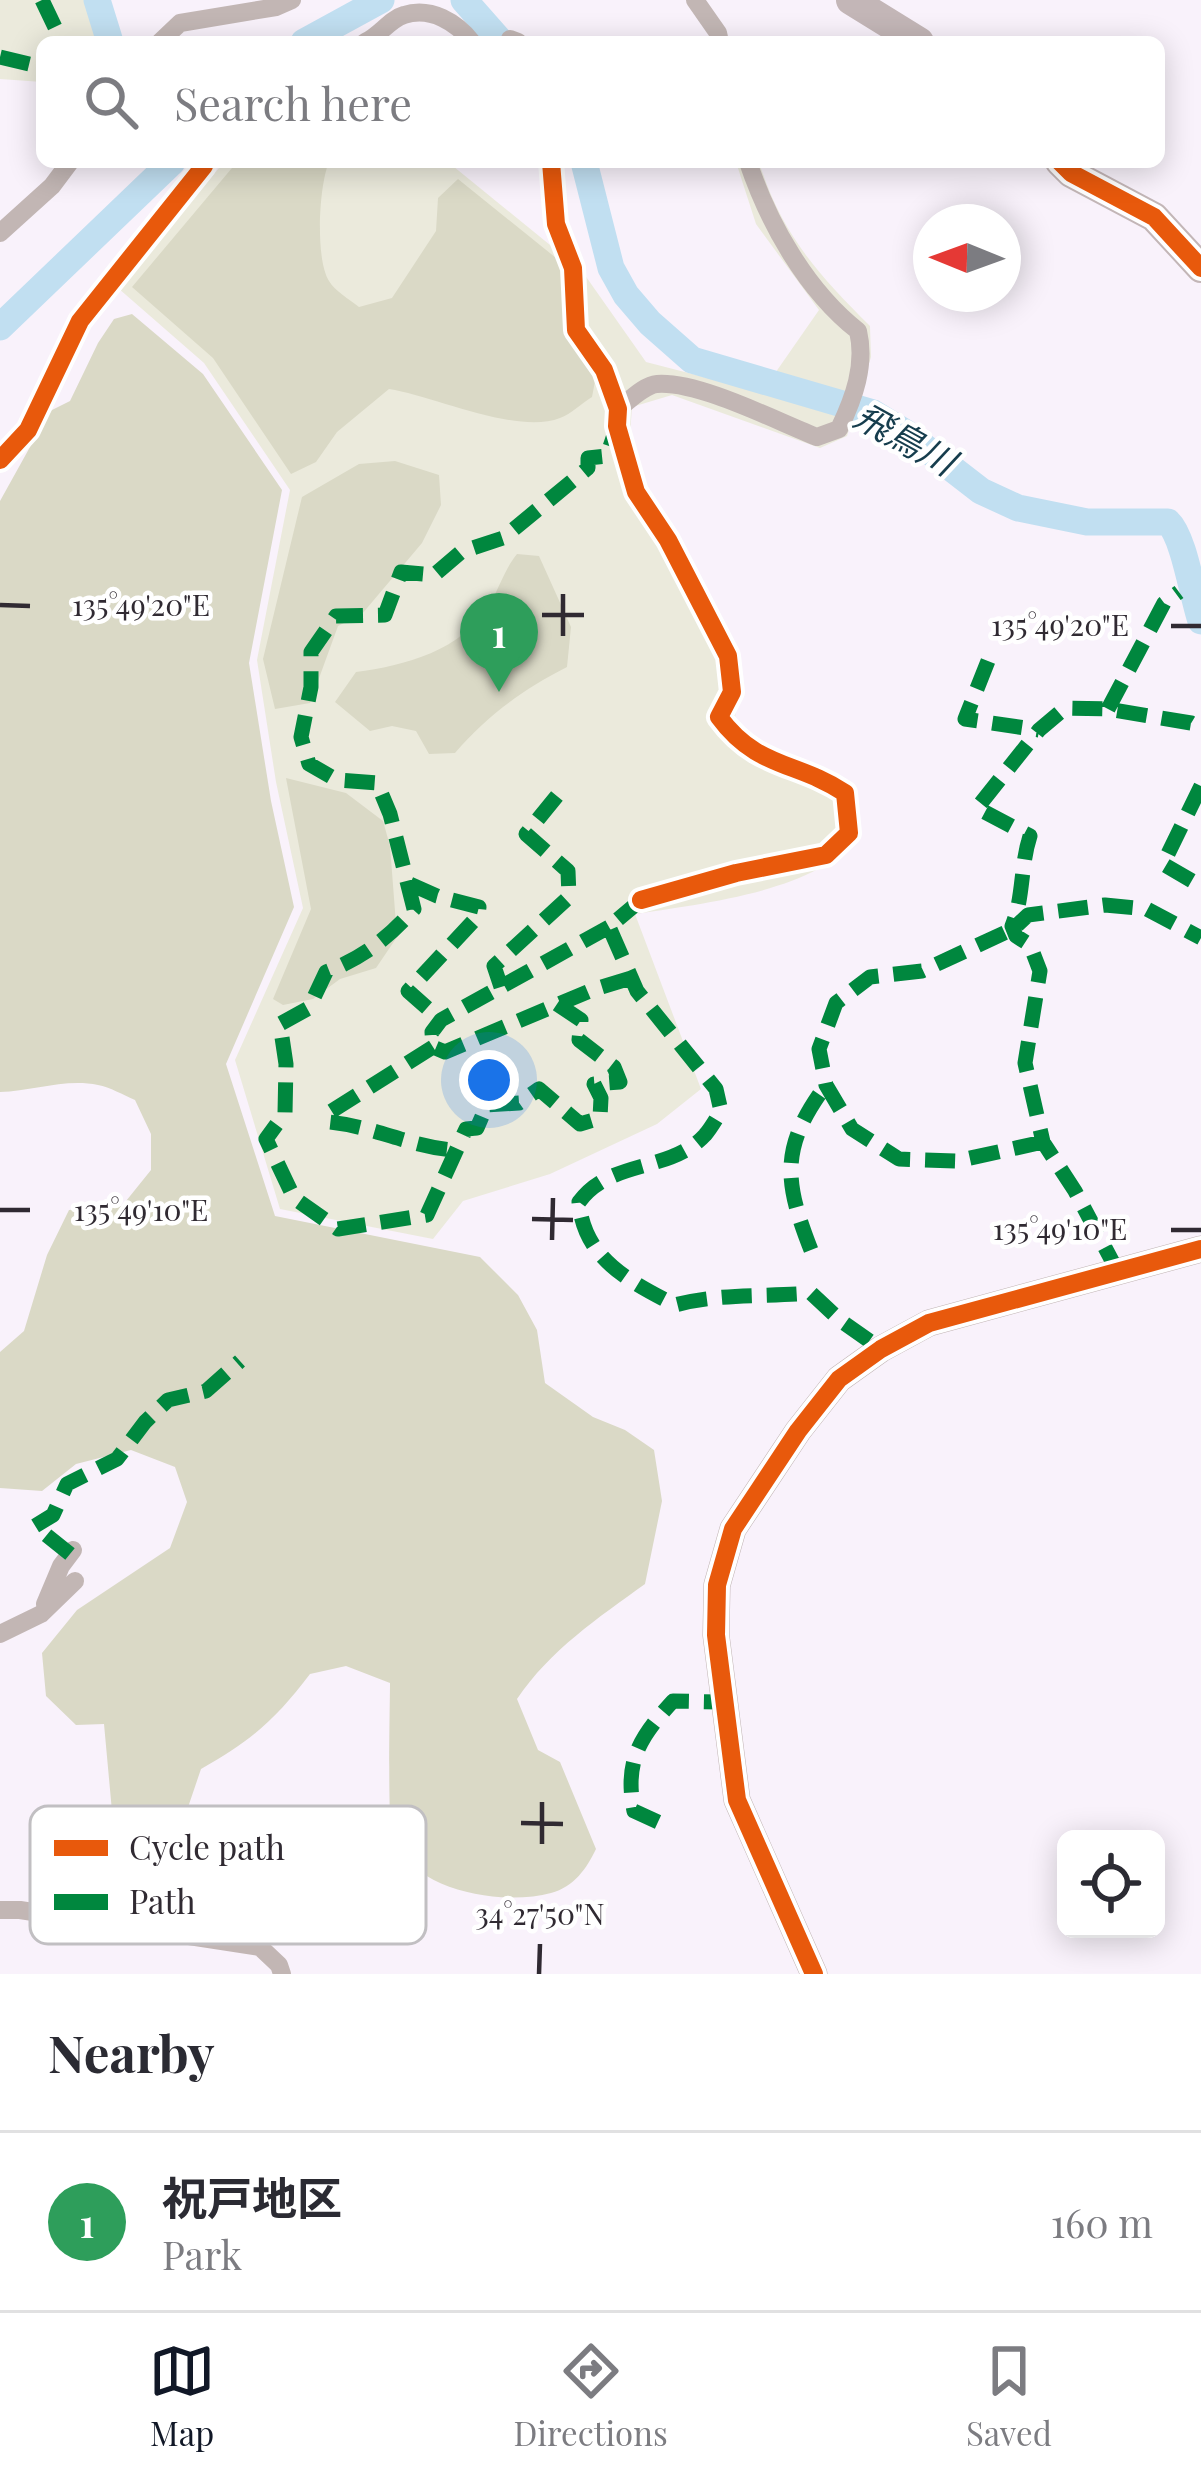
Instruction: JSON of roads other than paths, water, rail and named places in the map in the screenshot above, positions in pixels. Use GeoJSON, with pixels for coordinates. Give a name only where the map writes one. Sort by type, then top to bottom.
{"type":"FeatureCollection","features":[{"type":"Feature","properties":{"kind":"main road"},"geometry":{"type":"LineString","coordinates":[[851,0],[909,36]]}},
{"type":"Feature","properties":{"kind":"main road"},"geometry":{"type":"LineString","coordinates":[[1067,168],[1154,217],[1201,268]]}},
{"type":"Feature","properties":{"kind":"street"},"geometry":{"type":"LineString","coordinates":[[166,36],[180,22],[276,7],[292,0]]}},
{"type":"Feature","properties":{"kind":"street"},"geometry":{"type":"LineString","coordinates":[[695,0],[719,36]]}},
{"type":"Feature","properties":{"kind":"street"},"geometry":{"type":"LineString","coordinates":[[374,36],[404,15],[442,16],[467,36]]}},
{"type":"Feature","properties":{"kind":"street"},"geometry":{"type":"LineString","coordinates":[[0,233],[66,168]]}},
{"type":"Feature","properties":{"kind":"street"},"geometry":{"type":"LineString","coordinates":[[551,168],[556,224],[573,268],[576,330],[604,370],[636,491],[668,540],[728,656],[732,692],[719,717],[749,750],[770,762],[818,776],[844,793],[849,819],[849,833],[826,855],[736,873],[641,900]]}},
{"type":"Feature","properties":{"kind":"street"},"geometry":{"type":"LineString","coordinates":[[618,409],[652,384],[711,395],[817,437],[839,428],[856,383],[862,350],[859,331],[830,308],[764,208],[750,168]]}},
{"type":"Feature","properties":{"kind":"street"},"geometry":{"type":"LineString","coordinates":[[814,1974],[737,1800],[716,1636],[717,1585],[733,1529],[839,1379],[881,1349],[929,1323],[1201,1249]]}},
{"type":"Feature","properties":{"kind":"street"},"geometry":{"type":"LineString","coordinates":[[41,1614],[73,1550]]}},
{"type":"Feature","properties":{"kind":"street"},"geometry":{"type":"LineString","coordinates":[[0,1634],[41,1614],[75,1581]]}},
{"type":"Feature","properties":{"kind":"street"},"geometry":{"type":"LineString","coordinates":[[0,1910],[30,1914]]}},
{"type":"Feature","properties":{"kind":"street"},"geometry":{"type":"LineString","coordinates":[[239,1944],[260,1947],[279,1965],[281,1974]]}},
{"type":"Feature","properties":{"kind":"waterway"},"geometry":{"type":"LineString","coordinates":[[97,0],[108,36]]}},
{"type":"Feature","properties":{"kind":"waterway","name":"飛鳥川"},"geometry":{"type":"LineString","coordinates":[[315,36],[381,0]]}},
{"type":"Feature","properties":{"kind":"waterway","name":"飛鳥川"},"geometry":{"type":"LineString","coordinates":[[464,0],[496,36]]}},
{"type":"Feature","properties":{"kind":"waterway","name":"飛鳥川"},"geometry":{"type":"LineString","coordinates":[[0,327],[166,168]]}},
{"type":"Feature","properties":{"kind":"waterway","name":"飛鳥川"},"geometry":{"type":"LineString","coordinates":[[586,168],[611,268],[650,323],[692,360],[873,413],[981,491],[1018,508],[1087,522],[1168,522],[1183,553],[1201,621]]}},
{"type":"Feature","properties":{"kind":"place","name":"祝戸地区"},"geometry":{"type":"Point","coordinates":[499,692]}}]}
